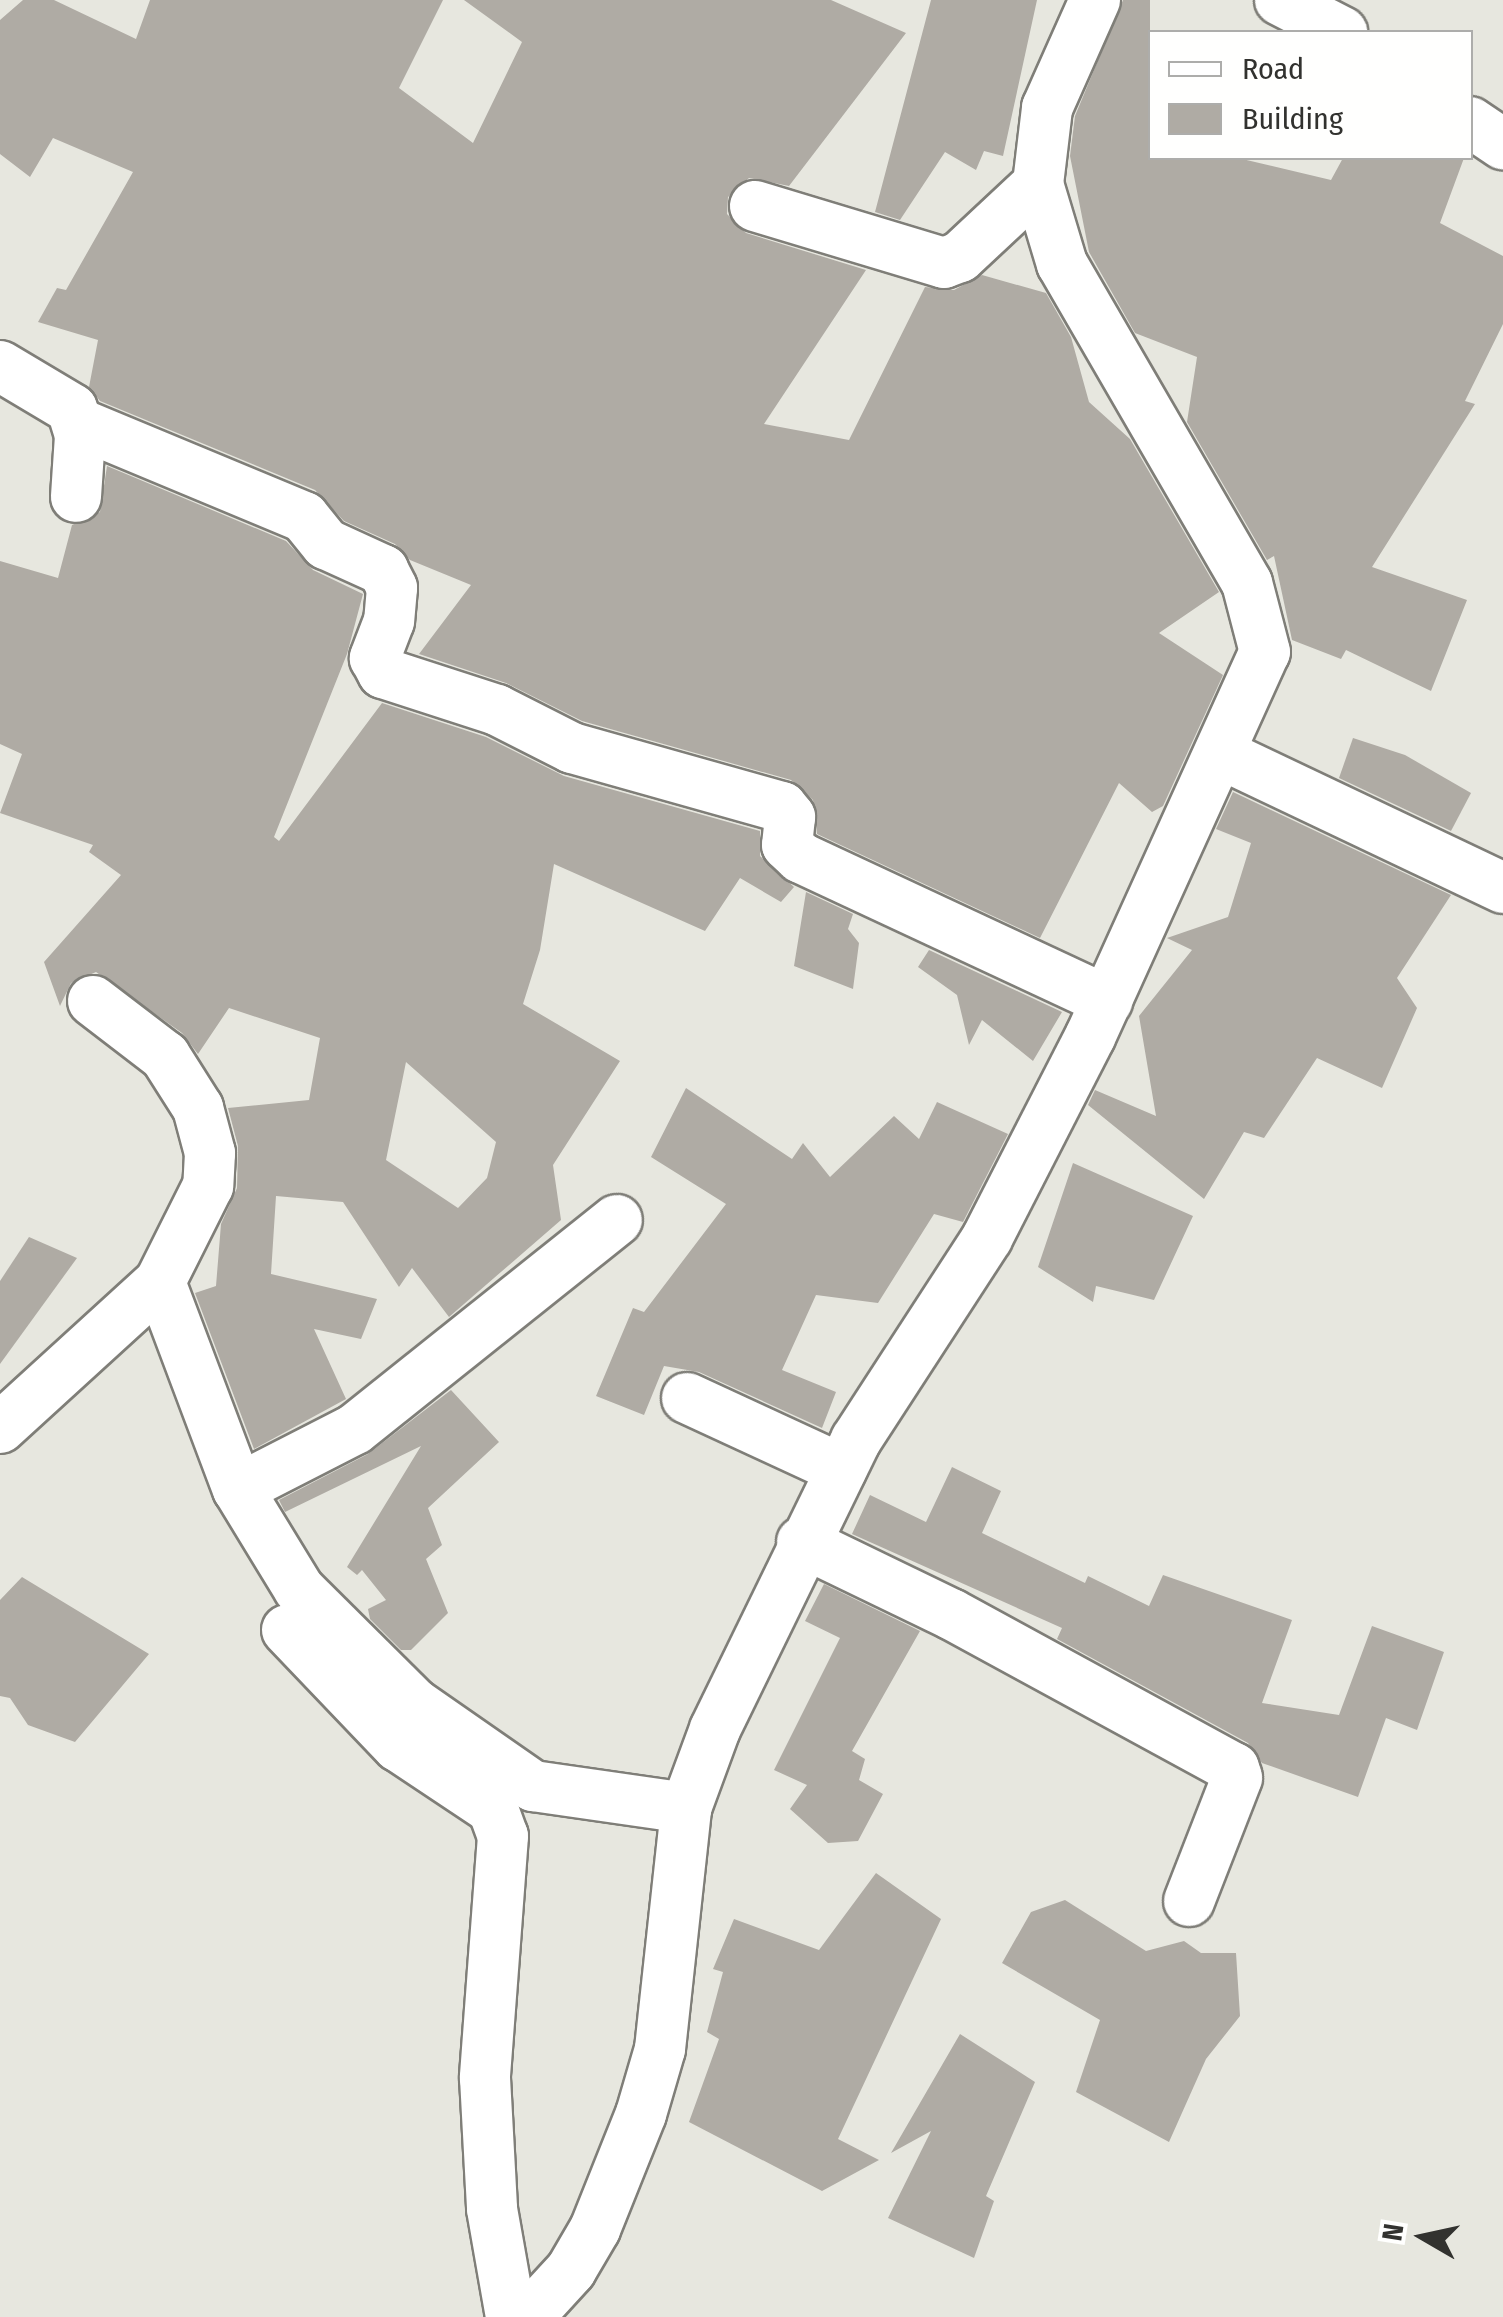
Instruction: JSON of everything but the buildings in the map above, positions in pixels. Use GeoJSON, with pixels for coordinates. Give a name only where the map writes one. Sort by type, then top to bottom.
{"type":"FeatureCollection","features":[{"type":"Feature","properties":{"kind":"street"},"geometry":{"type":"LineString","coordinates":[[528,2317],[562,2281],[595,2229],[641,2114],[660,2048],[686,1808],[715,1729],[802,1542],[841,1469],[987,1238],[1107,1002],[1224,755],[1265,652],[1259,612],[1062,264],[1038,184],[1047,108],[1096,0]]}},
{"type":"Feature","properties":{"kind":"street"},"geometry":{"type":"LineString","coordinates":[[1280,0],[1338,30]]}},
{"type":"Feature","properties":{"kind":"street"},"geometry":{"type":"LineString","coordinates":[[1473,124],[1503,144]]}},
{"type":"Feature","properties":{"kind":"street"},"geometry":{"type":"LineString","coordinates":[[755,206],[944,262],[960,257],[1038,184]]}},
{"type":"Feature","properties":{"kind":"street"},"geometry":{"type":"LineString","coordinates":[[0,366],[56,396],[78,422],[304,517],[326,544],[383,570],[392,588],[389,621],[375,658],[384,673],[496,710],[572,748],[782,806],[790,817],[787,845],[801,858],[1107,1002]]}},
{"type":"Feature","properties":{"kind":"street"},"geometry":{"type":"LineString","coordinates":[[76,497],[78,422]]}},
{"type":"Feature","properties":{"kind":"street"},"geometry":{"type":"LineString","coordinates":[[1224,755],[1503,888]]}},
{"type":"Feature","properties":{"kind":"street"},"geometry":{"type":"LineString","coordinates":[[0,1428],[160,1282],[204,1200],[210,1168],[205,1132],[165,1056],[93,1001]]}},
{"type":"Feature","properties":{"kind":"street"},"geometry":{"type":"LineString","coordinates":[[238,1488],[356,1429],[617,1220]]}},
{"type":"Feature","properties":{"kind":"street"},"geometry":{"type":"LineString","coordinates":[[160,1282],[238,1488],[300,1589],[415,1704],[546,1791],[686,1808]]}},
{"type":"Feature","properties":{"kind":"street"},"geometry":{"type":"LineString","coordinates":[[687,1398],[841,1469]]}},
{"type":"Feature","properties":{"kind":"street"},"geometry":{"type":"LineString","coordinates":[[802,1542],[1232,1766],[1238,1778],[1189,1900]]}},
{"type":"Feature","properties":{"kind":"street"},"geometry":{"type":"LineString","coordinates":[[287,1630],[398,1746],[493,1809],[502,1836],[486,2078],[492,2209],[511,2317]]}}]}
